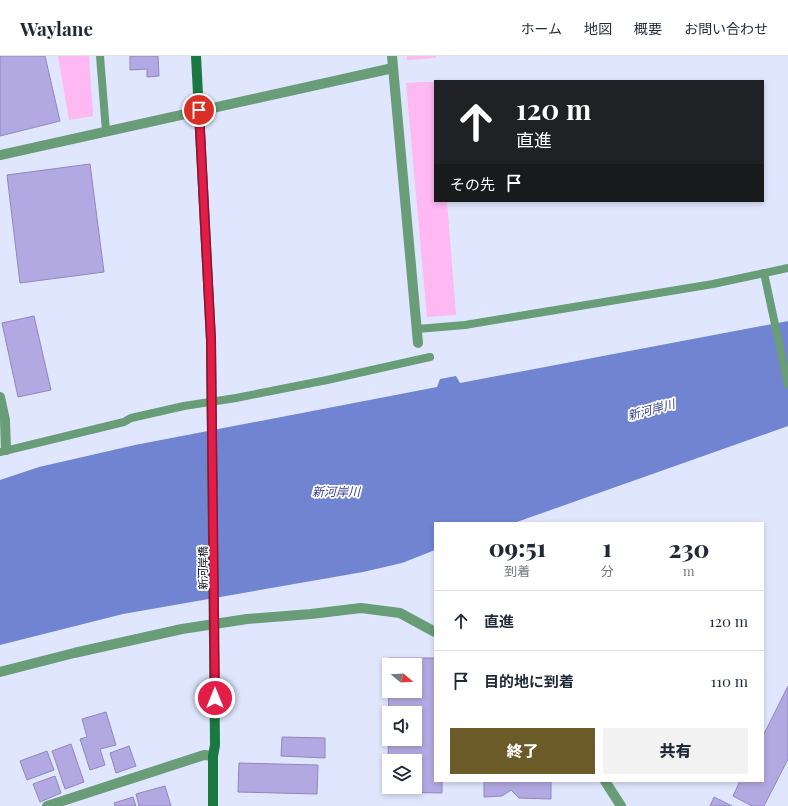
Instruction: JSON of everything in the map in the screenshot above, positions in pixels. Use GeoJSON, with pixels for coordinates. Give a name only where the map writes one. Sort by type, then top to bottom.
{"type":"FeatureCollection","features":[{"type":"Feature","properties":{"kind":"street","name":"新河岸橋"},"geometry":{"type":"LineString","coordinates":[[196,56],[211,340],[215,745],[213,806]]}},
{"type":"Feature","properties":{"kind":"street"},"geometry":{"type":"LineString","coordinates":[[392,56],[418,344]]}},
{"type":"Feature","properties":{"kind":"street"},"geometry":{"type":"LineString","coordinates":[[0,155],[393,68]]}},
{"type":"Feature","properties":{"kind":"street"},"geometry":{"type":"LineString","coordinates":[[0,397],[5,420],[3,451]]}},
{"type":"Feature","properties":{"kind":"street"},"geometry":{"type":"LineString","coordinates":[[0,672],[74,653],[182,629],[247,619],[361,608],[400,613],[434,631]]}},
{"type":"Feature","properties":{"kind":"street"},"geometry":{"type":"LineString","coordinates":[[47,806],[204,755],[214,756]]}},
{"type":"Feature","properties":{"kind":"street"},"geometry":{"type":"LineString","coordinates":[[606,782],[622,806]]}},
{"type":"Feature","properties":{"kind":"lane"},"geometry":{"type":"LineString","coordinates":[[100,56],[106,131]]}},
{"type":"Feature","properties":{"kind":"lane"},"geometry":{"type":"LineString","coordinates":[[417,329],[465,325],[713,284],[788,268]]}},
{"type":"Feature","properties":{"kind":"lane"},"geometry":{"type":"LineString","coordinates":[[764,273],[788,385]]}},
{"type":"Feature","properties":{"kind":"lane"},"geometry":{"type":"LineString","coordinates":[[418,344],[419,359]]}},
{"type":"Feature","properties":{"kind":"lane"},"geometry":{"type":"LineString","coordinates":[[3,451],[184,406],[236,398],[430,357]]}},
{"type":"Feature","properties":{"kind":"shaded area"},"geometry":{"type":"Polygon","coordinates":[[[58,56],[89,56],[93,116],[69,120],[58,56]]]}},
{"type":"Feature","properties":{"kind":"shaded area"},"geometry":{"type":"Polygon","coordinates":[[[407,56],[436,56],[436,58],[407,60],[407,56]]]}},
{"type":"Feature","properties":{"kind":"shaded area"},"geometry":{"type":"Polygon","coordinates":[[[434,81],[434,202],[447,202],[456,315],[427,317],[406,83],[434,81]]]}},
{"type":"Feature","properties":{"kind":"water","name":"新河岸川"},"geometry":{"type":"Polygon","coordinates":[[[788,321],[788,426],[517,522],[434,522],[434,550],[402,563],[363,572],[123,614],[0,645],[0,480],[39,467],[135,445],[437,387],[440,379],[456,376],[460,383],[788,321]]]}},
{"type":"Feature","properties":{"kind":"building"},"geometry":{"type":"Polygon","coordinates":[[[0,56],[45,56],[60,121],[0,136],[0,56]]]}},
{"type":"Feature","properties":{"kind":"building"},"geometry":{"type":"Polygon","coordinates":[[[130,56],[158,56],[159,76],[147,77],[147,69],[130,70],[130,56]]]}},
{"type":"Feature","properties":{"kind":"building"},"geometry":{"type":"Polygon","coordinates":[[[90,164],[104,272],[20,283],[7,175],[90,164]]]}},
{"type":"Feature","properties":{"kind":"building"},"geometry":{"type":"Polygon","coordinates":[[[34,316],[51,390],[18,397],[2,323],[34,316]]]}},
{"type":"Feature","properties":{"kind":"building"},"geometry":{"type":"Polygon","coordinates":[[[422,658],[434,658],[434,782],[442,782],[442,793],[422,793],[422,754],[388,754],[388,746],[422,746],[422,706],[389,706],[389,698],[422,698],[422,658]]]}},
{"type":"Feature","properties":{"kind":"building"},"geometry":{"type":"Polygon","coordinates":[[[788,686],[788,759],[764,806],[752,806],[733,796],[740,782],[764,782],[764,734],[788,686]]]}},
{"type":"Feature","properties":{"kind":"building"},"geometry":{"type":"Polygon","coordinates":[[[106,712],[116,745],[100,749],[105,765],[90,770],[80,739],[87,737],[82,719],[106,712]]]}},
{"type":"Feature","properties":{"kind":"building"},"geometry":{"type":"Polygon","coordinates":[[[282,737],[325,738],[325,758],[281,756],[282,737]]]}},
{"type":"Feature","properties":{"kind":"building"},"geometry":{"type":"Polygon","coordinates":[[[71,744],[84,782],[65,789],[52,751],[71,744]]]}},
{"type":"Feature","properties":{"kind":"building"},"geometry":{"type":"Polygon","coordinates":[[[129,746],[136,766],[116,773],[110,753],[129,746]]]}},
{"type":"Feature","properties":{"kind":"building"},"geometry":{"type":"Polygon","coordinates":[[[47,751],[54,770],[27,780],[20,761],[47,751]]]}},
{"type":"Feature","properties":{"kind":"building"},"geometry":{"type":"Polygon","coordinates":[[[239,763],[318,765],[317,794],[238,792],[239,763]]]}},
{"type":"Feature","properties":{"kind":"building"},"geometry":{"type":"Polygon","coordinates":[[[55,776],[61,793],[40,802],[33,784],[55,776]]]}},
{"type":"Feature","properties":{"kind":"building"},"geometry":{"type":"Polygon","coordinates":[[[484,782],[551,782],[551,799],[519,798],[511,790],[502,796],[484,797],[484,782]]]}},
{"type":"Feature","properties":{"kind":"building"},"geometry":{"type":"Polygon","coordinates":[[[165,786],[171,806],[139,806],[136,794],[165,786]]]}},
{"type":"Feature","properties":{"kind":"building"},"geometry":{"type":"Polygon","coordinates":[[[133,797],[136,806],[115,806],[114,803],[133,797]]]}},
{"type":"Feature","properties":{"kind":"building"},"geometry":{"type":"Polygon","coordinates":[[[714,797],[732,806],[710,806],[714,797]]]}},
{"type":"Feature","properties":{"kind":"route"},"geometry":{"type":"LineString","coordinates":[[199,110],[211,340],[215,698]]}}]}
